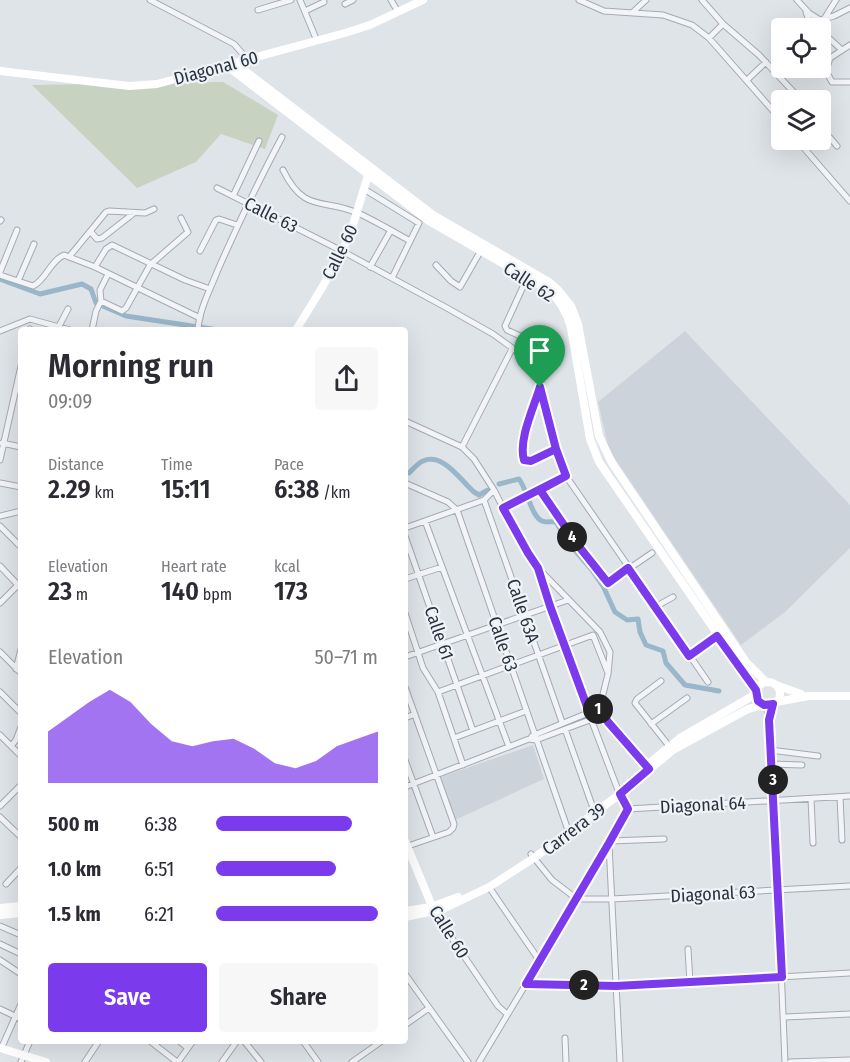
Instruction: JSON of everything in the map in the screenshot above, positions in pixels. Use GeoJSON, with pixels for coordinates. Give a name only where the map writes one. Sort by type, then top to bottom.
{"type":"FeatureCollection","features":[{"type":"Feature","properties":{"kind":"main road","name":"Diagonal 60"},"geometry":{"type":"LineString","coordinates":[[0,71],[142,86],[157,84],[358,29],[423,0]]}},
{"type":"Feature","properties":{"kind":"main road","name":"Calle 62"},"geometry":{"type":"LineString","coordinates":[[236,64],[429,221],[526,278],[559,301],[568,318],[590,439],[599,462],[756,692]]}},
{"type":"Feature","properties":{"kind":"main road","name":"Calle 62"},"geometry":{"type":"LineString","coordinates":[[226,66],[448,225],[549,282],[566,298],[578,324],[599,436],[612,463],[746,662],[766,682]]}},
{"type":"Feature","properties":{"kind":"main road","name":"Calle 60"},"geometry":{"type":"LineString","coordinates":[[298,327],[342,251],[358,213],[370,171]]}},
{"type":"Feature","properties":{"kind":"main road"},"geometry":{"type":"LineString","coordinates":[[776,685],[780,694],[770,704],[758,701],[756,692],[760,685],[766,682],[776,685],[793,693],[809,696],[850,696]]}},
{"type":"Feature","properties":{"kind":"main road","name":"Carrera 39"},"geometry":{"type":"LineString","coordinates":[[408,916],[433,910],[489,887],[619,792],[669,746],[756,692]]}},
{"type":"Feature","properties":{"kind":"main road","name":"Carrera 39"},"geometry":{"type":"LineString","coordinates":[[648,767],[692,738],[748,709],[809,696]]}},
{"type":"Feature","properties":{"kind":"main road","name":"Carrera 39"},"geometry":{"type":"LineString","coordinates":[[567,831],[593,808],[619,792]]}},
{"type":"Feature","properties":{"kind":"main road","name":"Calle 60"},"geometry":{"type":"LineString","coordinates":[[408,850],[433,910]]}},
{"type":"Feature","properties":{"kind":"main road","name":"Carrera 39"},"geometry":{"type":"LineString","coordinates":[[408,911],[433,910],[533,856]]}},
{"type":"Feature","properties":{"kind":"main road"},"geometry":{"type":"LineString","coordinates":[[0,908],[18,906]]}},
{"type":"Feature","properties":{"kind":"main road"},"geometry":{"type":"LineString","coordinates":[[0,915],[18,913]]}},
{"type":"Feature","properties":{"kind":"main road"},"geometry":{"type":"LineString","coordinates":[[0,1048],[23,1059],[46,1062]]}},
{"type":"Feature","properties":{"kind":"street"},"geometry":{"type":"LineString","coordinates":[[150,0],[234,44],[248,60]]}},
{"type":"Feature","properties":{"kind":"street"},"geometry":{"type":"LineString","coordinates":[[258,10],[291,0]]}},
{"type":"Feature","properties":{"kind":"street"},"geometry":{"type":"LineString","coordinates":[[300,0],[317,41]]}},
{"type":"Feature","properties":{"kind":"street"},"geometry":{"type":"LineString","coordinates":[[345,4],[353,0]]}},
{"type":"Feature","properties":{"kind":"street"},"geometry":{"type":"LineString","coordinates":[[391,0],[398,12]]}},
{"type":"Feature","properties":{"kind":"street"},"geometry":{"type":"LineString","coordinates":[[579,0],[604,11],[663,15],[692,25],[709,38],[771,108]]}},
{"type":"Feature","properties":{"kind":"street"},"geometry":{"type":"LineString","coordinates":[[633,12],[646,0]]}},
{"type":"Feature","properties":{"kind":"street"},"geometry":{"type":"LineString","coordinates":[[702,0],[723,24],[748,43],[792,90]]}},
{"type":"Feature","properties":{"kind":"street"},"geometry":{"type":"LineString","coordinates":[[825,18],[836,0]]}},
{"type":"Feature","properties":{"kind":"street"},"geometry":{"type":"LineString","coordinates":[[799,1],[808,18]]}},
{"type":"Feature","properties":{"kind":"street"},"geometry":{"type":"LineString","coordinates":[[305,11],[324,2]]}},
{"type":"Feature","properties":{"kind":"street"},"geometry":{"type":"LineString","coordinates":[[828,18],[850,8]]}},
{"type":"Feature","properties":{"kind":"street"},"geometry":{"type":"LineString","coordinates":[[806,11],[816,18]]}},
{"type":"Feature","properties":{"kind":"street"},"geometry":{"type":"LineString","coordinates":[[709,38],[723,24]]}},
{"type":"Feature","properties":{"kind":"street"},"geometry":{"type":"LineString","coordinates":[[831,40],[842,50]]}},
{"type":"Feature","properties":{"kind":"street"},"geometry":{"type":"LineString","coordinates":[[850,45],[830,58],[826,71],[832,82],[850,82]]}},
{"type":"Feature","properties":{"kind":"street"},"geometry":{"type":"LineString","coordinates":[[747,80],[766,62]]}},
{"type":"Feature","properties":{"kind":"street"},"geometry":{"type":"LineString","coordinates":[[198,327],[210,289],[247,202],[282,137]]}},
{"type":"Feature","properties":{"kind":"street"},"geometry":{"type":"LineString","coordinates":[[831,139],[837,146]]}},
{"type":"Feature","properties":{"kind":"street"},"geometry":{"type":"LineString","coordinates":[[233,196],[260,141]]}},
{"type":"Feature","properties":{"kind":"street"},"geometry":{"type":"LineString","coordinates":[[806,150],[850,201]]}},
{"type":"Feature","properties":{"kind":"street"},"geometry":{"type":"LineString","coordinates":[[283,170],[291,186],[307,200],[358,213],[410,241]]}},
{"type":"Feature","properties":{"kind":"street","name":"Calle 63"},"geometry":{"type":"LineString","coordinates":[[218,188],[342,251],[493,334],[529,361]]}},
{"type":"Feature","properties":{"kind":"street"},"geometry":{"type":"LineString","coordinates":[[364,189],[419,223],[392,278]]}},
{"type":"Feature","properties":{"kind":"street"},"geometry":{"type":"LineString","coordinates":[[69,257],[109,210],[145,213],[154,209]]}},
{"type":"Feature","properties":{"kind":"street"},"geometry":{"type":"LineString","coordinates":[[91,232],[97,239],[102,238],[134,213]]}},
{"type":"Feature","properties":{"kind":"street"},"geometry":{"type":"LineString","coordinates":[[100,302],[122,311],[126,308],[150,264],[189,230],[181,218]]}},
{"type":"Feature","properties":{"kind":"street"},"geometry":{"type":"LineString","coordinates":[[200,251],[216,220],[237,225]]}},
{"type":"Feature","properties":{"kind":"street"},"geometry":{"type":"LineString","coordinates":[[17,230],[0,274],[33,286],[38,284],[61,256],[69,257],[95,267],[200,318]]}},
{"type":"Feature","properties":{"kind":"street"},"geometry":{"type":"LineString","coordinates":[[370,267],[391,230]]}},
{"type":"Feature","properties":{"kind":"street"},"geometry":{"type":"LineString","coordinates":[[18,281],[34,244]]}},
{"type":"Feature","properties":{"kind":"street"},"geometry":{"type":"LineString","coordinates":[[95,267],[106,249],[112,245],[210,289]]}},
{"type":"Feature","properties":{"kind":"street"},"geometry":{"type":"LineString","coordinates":[[436,265],[451,281],[462,286],[480,252]]}},
{"type":"Feature","properties":{"kind":"street"},"geometry":{"type":"LineString","coordinates":[[93,327],[100,302],[100,290],[108,274]]}},
{"type":"Feature","properties":{"kind":"street"},"geometry":{"type":"LineString","coordinates":[[526,278],[505,326],[507,330],[531,341]]}},
{"type":"Feature","properties":{"kind":"street"},"geometry":{"type":"LineString","coordinates":[[59,327],[68,309]]}},
{"type":"Feature","properties":{"kind":"street"},"geometry":{"type":"LineString","coordinates":[[0,331],[30,319],[55,327]]}},
{"type":"Feature","properties":{"kind":"street"},"geometry":{"type":"LineString","coordinates":[[547,332],[541,345],[533,347],[529,361],[540,368],[540,387],[556,449],[566,476],[708,682]]}},
{"type":"Feature","properties":{"kind":"street"},"geometry":{"type":"LineString","coordinates":[[462,447],[512,349]]}},
{"type":"Feature","properties":{"kind":"street"},"geometry":{"type":"LineString","coordinates":[[0,460],[1,443],[18,378]]}},
{"type":"Feature","properties":{"kind":"street"},"geometry":{"type":"LineString","coordinates":[[540,387],[523,442],[522,456],[524,460],[531,461],[556,449]]}},
{"type":"Feature","properties":{"kind":"street"},"geometry":{"type":"LineString","coordinates":[[408,422],[462,447],[480,467],[538,568],[607,641],[610,652],[608,674],[600,708],[603,715],[648,767]]}},
{"type":"Feature","properties":{"kind":"street"},"geometry":{"type":"LineString","coordinates":[[1,443],[18,446]]}},
{"type":"Feature","properties":{"kind":"street"},"geometry":{"type":"LineString","coordinates":[[503,508],[566,476]]}},
{"type":"Feature","properties":{"kind":"street"},"geometry":{"type":"LineString","coordinates":[[0,483],[18,486]]}},
{"type":"Feature","properties":{"kind":"street"},"geometry":{"type":"LineString","coordinates":[[408,484],[448,502],[457,510]]}},
{"type":"Feature","properties":{"kind":"street"},"geometry":{"type":"LineString","coordinates":[[408,527],[484,500],[494,490]]}},
{"type":"Feature","properties":{"kind":"street"},"geometry":{"type":"LineString","coordinates":[[540,490],[577,544],[608,583],[652,553]]}},
{"type":"Feature","properties":{"kind":"street","name":"Calle 63A"},"geometry":{"type":"LineString","coordinates":[[484,500],[562,722]]}},
{"type":"Feature","properties":{"kind":"street","name":"Calle 63"},"geometry":{"type":"LineString","coordinates":[[457,510],[567,831]]}},
{"type":"Feature","properties":{"kind":"street"},"geometry":{"type":"LineString","coordinates":[[0,516],[18,512]]}},
{"type":"Feature","properties":{"kind":"street"},"geometry":{"type":"LineString","coordinates":[[425,521],[509,747]]}},
{"type":"Feature","properties":{"kind":"street"},"geometry":{"type":"LineString","coordinates":[[0,526],[18,544]]}},
{"type":"Feature","properties":{"kind":"street","name":"Calle 61"},"geometry":{"type":"LineString","coordinates":[[408,544],[473,731]]}},
{"type":"Feature","properties":{"kind":"street"},"geometry":{"type":"LineString","coordinates":[[0,566],[18,582]]}},
{"type":"Feature","properties":{"kind":"street"},"geometry":{"type":"LineString","coordinates":[[408,578],[442,567]]}},
{"type":"Feature","properties":{"kind":"street"},"geometry":{"type":"LineString","coordinates":[[538,568],[589,712]]}},
{"type":"Feature","properties":{"kind":"street"},"geometry":{"type":"LineString","coordinates":[[0,603],[18,586]]}},
{"type":"Feature","properties":{"kind":"street"},"geometry":{"type":"LineString","coordinates":[[655,607],[673,597]]}},
{"type":"Feature","properties":{"kind":"street"},"geometry":{"type":"LineString","coordinates":[[408,656],[568,600]]}},
{"type":"Feature","properties":{"kind":"street"},"geometry":{"type":"LineString","coordinates":[[408,622],[427,676],[438,693],[463,765]]}},
{"type":"Feature","properties":{"kind":"street"},"geometry":{"type":"LineString","coordinates":[[438,693],[593,635],[608,674]]}},
{"type":"Feature","properties":{"kind":"street"},"geometry":{"type":"LineString","coordinates":[[689,656],[717,636]]}},
{"type":"Feature","properties":{"kind":"street"},"geometry":{"type":"LineString","coordinates":[[0,652],[18,670]]}},
{"type":"Feature","properties":{"kind":"street"},"geometry":{"type":"LineString","coordinates":[[661,681],[635,700],[635,705],[669,746]]}},
{"type":"Feature","properties":{"kind":"street"},"geometry":{"type":"LineString","coordinates":[[0,692],[18,710]]}},
{"type":"Feature","properties":{"kind":"street"},"geometry":{"type":"LineString","coordinates":[[408,695],[454,824],[449,832],[408,844]]}},
{"type":"Feature","properties":{"kind":"street"},"geometry":{"type":"LineString","coordinates":[[651,724],[687,698]]}},
{"type":"Feature","properties":{"kind":"street"},"geometry":{"type":"LineString","coordinates":[[770,704],[770,750],[786,1062]]}},
{"type":"Feature","properties":{"kind":"street"},"geometry":{"type":"LineString","coordinates":[[535,737],[562,722],[600,708]]}},
{"type":"Feature","properties":{"kind":"street"},"geometry":{"type":"LineString","coordinates":[[454,738],[526,711]]}},
{"type":"Feature","properties":{"kind":"street"},"geometry":{"type":"LineString","coordinates":[[408,717],[415,714]]}},
{"type":"Feature","properties":{"kind":"street"},"geometry":{"type":"LineString","coordinates":[[408,786],[529,739],[603,715]]}},
{"type":"Feature","properties":{"kind":"street"},"geometry":{"type":"LineString","coordinates":[[478,1062],[577,899],[628,809],[591,720]]}},
{"type":"Feature","properties":{"kind":"street"},"geometry":{"type":"LineString","coordinates":[[565,729],[593,808]]}},
{"type":"Feature","properties":{"kind":"street"},"geometry":{"type":"LineString","coordinates":[[0,735],[18,753]]}},
{"type":"Feature","properties":{"kind":"street"},"geometry":{"type":"LineString","coordinates":[[11,746],[18,735]]}},
{"type":"Feature","properties":{"kind":"street"},"geometry":{"type":"LineString","coordinates":[[770,750],[818,756]]}},
{"type":"Feature","properties":{"kind":"street"},"geometry":{"type":"LineString","coordinates":[[771,764],[802,765]]}},
{"type":"Feature","properties":{"kind":"street"},"geometry":{"type":"LineString","coordinates":[[408,769],[433,837]]}},
{"type":"Feature","properties":{"kind":"street"},"geometry":{"type":"LineString","coordinates":[[0,806],[18,788]]}},
{"type":"Feature","properties":{"kind":"street","name":"Diagonal 64"},"geometry":{"type":"LineString","coordinates":[[628,809],[850,796]]}},
{"type":"Feature","properties":{"kind":"street"},"geometry":{"type":"LineString","coordinates":[[840,797],[842,840]]}},
{"type":"Feature","properties":{"kind":"street"},"geometry":{"type":"LineString","coordinates":[[811,799],[813,843]]}},
{"type":"Feature","properties":{"kind":"street"},"geometry":{"type":"LineString","coordinates":[[0,817],[18,834]]}},
{"type":"Feature","properties":{"kind":"street"},"geometry":{"type":"LineString","coordinates":[[610,842],[664,839]]}},
{"type":"Feature","properties":{"kind":"street"},"geometry":{"type":"LineString","coordinates":[[610,842],[620,1062]]}},
{"type":"Feature","properties":{"kind":"street"},"geometry":{"type":"LineString","coordinates":[[533,856],[552,880],[577,899]]}},
{"type":"Feature","properties":{"kind":"street"},"geometry":{"type":"LineString","coordinates":[[6,884],[18,871]]}},
{"type":"Feature","properties":{"kind":"street","name":"Diagonal 63"},"geometry":{"type":"LineString","coordinates":[[577,899],[850,886]]}},
{"type":"Feature","properties":{"kind":"street"},"geometry":{"type":"LineString","coordinates":[[489,887],[539,960]]}},
{"type":"Feature","properties":{"kind":"street","name":"Calle 60"},"geometry":{"type":"LineString","coordinates":[[433,910],[498,1006],[507,1014]]}},
{"type":"Feature","properties":{"kind":"street"},"geometry":{"type":"LineString","coordinates":[[0,926],[18,934]]}},
{"type":"Feature","properties":{"kind":"street"},"geometry":{"type":"LineString","coordinates":[[0,944],[18,953]]}},
{"type":"Feature","properties":{"kind":"street"},"geometry":{"type":"LineString","coordinates":[[688,949],[690,983]]}},
{"type":"Feature","properties":{"kind":"street"},"geometry":{"type":"LineString","coordinates":[[1,963],[18,972]]}},
{"type":"Feature","properties":{"kind":"street"},"geometry":{"type":"LineString","coordinates":[[526,984],[616,986],[850,973]]}},
{"type":"Feature","properties":{"kind":"street"},"geometry":{"type":"LineString","coordinates":[[408,978],[466,1062]]}},
{"type":"Feature","properties":{"kind":"street"},"geometry":{"type":"LineString","coordinates":[[408,1023],[429,1008]]}},
{"type":"Feature","properties":{"kind":"street"},"geometry":{"type":"LineString","coordinates":[[0,1009],[18,1018],[0,1048]]}},
{"type":"Feature","properties":{"kind":"street"},"geometry":{"type":"LineString","coordinates":[[785,1017],[850,1014]]}},
{"type":"Feature","properties":{"kind":"street"},"geometry":{"type":"LineString","coordinates":[[565,1038],[566,1062]]}},
{"type":"Feature","properties":{"kind":"street"},"geometry":{"type":"LineString","coordinates":[[23,1059],[29,1044]]}},
{"type":"Feature","properties":{"kind":"street"},"geometry":{"type":"LineString","coordinates":[[85,1062],[96,1044]]}},
{"type":"Feature","properties":{"kind":"street"},"geometry":{"type":"LineString","coordinates":[[154,1044],[177,1062],[191,1044]]}},
{"type":"Feature","properties":{"kind":"street"},"geometry":{"type":"LineString","coordinates":[[183,1044],[188,1048]]}},
{"type":"Feature","properties":{"kind":"street"},"geometry":{"type":"LineString","coordinates":[[222,1062],[235,1044]]}},
{"type":"Feature","properties":{"kind":"street"},"geometry":{"type":"LineString","coordinates":[[246,1044],[257,1060]]}},
{"type":"Feature","properties":{"kind":"street"},"geometry":{"type":"LineString","coordinates":[[305,1044],[318,1062]]}},
{"type":"Feature","properties":{"kind":"street"},"geometry":{"type":"LineString","coordinates":[[352,1062],[377,1044]]}},
{"type":"Feature","properties":{"kind":"street"},"geometry":{"type":"LineString","coordinates":[[790,1062],[850,1060]]}},
{"type":"Feature","properties":{"kind":"shaded area"},"geometry":{"type":"Polygon","coordinates":[[[685,331],[850,505],[850,548],[785,612],[741,645],[609,450],[598,402],[685,331]]]}},
{"type":"Feature","properties":{"kind":"shaded area"},"geometry":{"type":"Polygon","coordinates":[[[533,745],[544,779],[455,820],[441,777],[533,745]]]}},
{"type":"Feature","properties":{"kind":"green space"},"geometry":{"type":"Polygon","coordinates":[[[223,82],[278,115],[265,149],[221,134],[196,162],[137,188],[32,85],[223,82]]]}},
{"type":"Feature","properties":{"kind":"waterway"},"geometry":{"type":"LineString","coordinates":[[0,279],[40,294],[82,284],[91,289],[96,303],[126,316],[198,327]]}},
{"type":"Feature","properties":{"kind":"waterway"},"geometry":{"type":"LineString","coordinates":[[408,473],[423,461],[438,460],[451,469],[474,492],[479,495],[488,490]]}},
{"type":"Feature","properties":{"kind":"waterway"},"geometry":{"type":"LineString","coordinates":[[499,484],[519,479],[538,518],[544,522],[556,522],[568,542],[603,586],[615,612],[627,620],[638,619],[640,632],[646,645],[663,651],[666,663],[685,685],[719,691]]}},
{"type":"Feature","properties":{"kind":"route"},"geometry":{"type":"LineString","coordinates":[[540,387],[523,442],[522,456],[524,460],[531,461],[556,449],[566,476],[540,490],[557,517],[608,583],[628,568],[689,656],[717,636],[756,690],[758,701],[764,705],[773,704],[769,720],[782,977],[616,986],[526,984],[628,809],[620,794],[649,769],[608,722],[600,708],[589,712],[538,568],[503,508],[566,476],[556,449],[540,387]]}}]}
